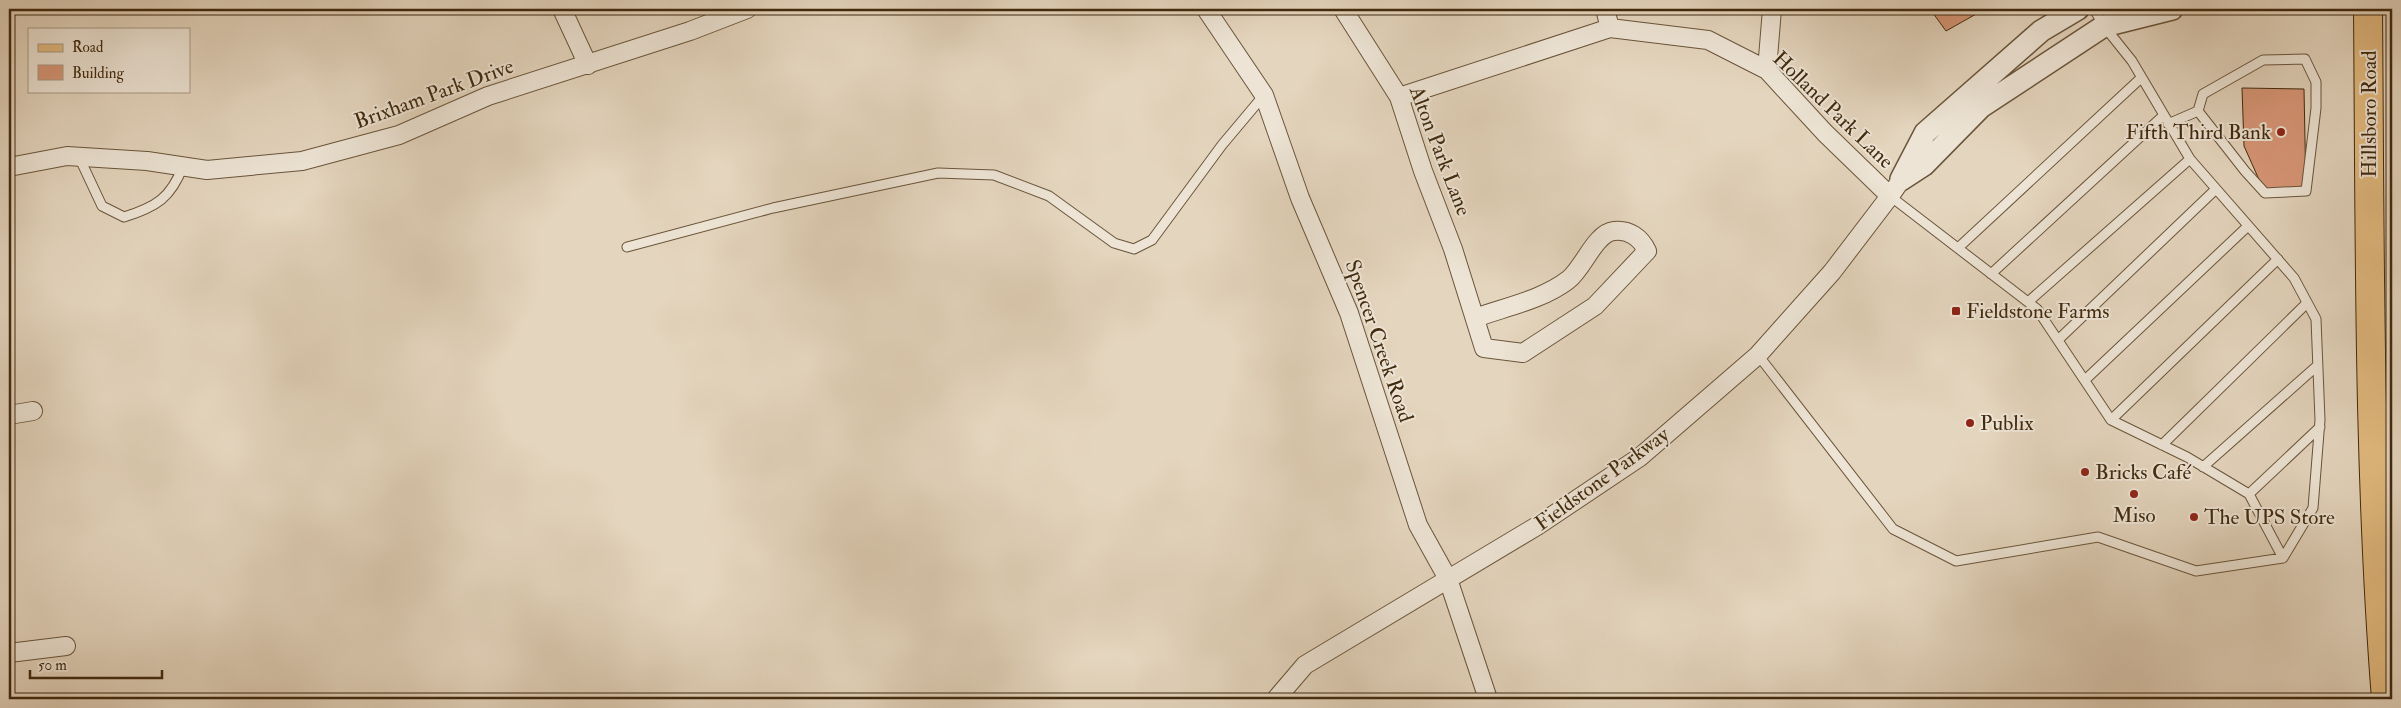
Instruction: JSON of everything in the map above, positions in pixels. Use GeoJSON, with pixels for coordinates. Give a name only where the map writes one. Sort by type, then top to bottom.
{"type":"FeatureCollection","features":[{"type":"Feature","properties":{"kind":"main road","name":"Hillsboro Road"},"geometry":{"type":"LineString","coordinates":[[2368,9],[2370,244],[2378,596],[2386,699]]}},
{"type":"Feature","properties":{"kind":"street"},"geometry":{"type":"LineString","coordinates":[[562,9],[588,64]]}},
{"type":"Feature","properties":{"kind":"street","name":"Brixham Park Drive"},"geometry":{"type":"LineString","coordinates":[[9,167],[67,156],[147,161],[207,170],[302,161],[399,135],[488,96],[690,31],[747,9]]}},
{"type":"Feature","properties":{"kind":"street","name":"Spencer Creek Road"},"geometry":{"type":"LineString","coordinates":[[1206,9],[1264,95],[1300,198],[1349,313],[1418,525],[1448,579],[1488,699]]}},
{"type":"Feature","properties":{"kind":"street","name":"Alton Park Lane"},"geometry":{"type":"LineString","coordinates":[[1343,9],[1399,97],[1422,171],[1453,249],[1484,348],[1523,353],[1595,306],[1647,251],[1642,240],[1628,232],[1614,231],[1603,236],[1578,271],[1556,288],[1475,318]]}},
{"type":"Feature","properties":{"kind":"street"},"geometry":{"type":"LineString","coordinates":[[1605,9],[1610,28]]}},
{"type":"Feature","properties":{"kind":"street"},"geometry":{"type":"LineString","coordinates":[[1767,70],[1772,9]]}},
{"type":"Feature","properties":{"kind":"street","name":"Fieldstone Parkway"},"geometry":{"type":"LineString","coordinates":[[1276,699],[1305,665],[1537,526],[1640,457],[1758,355],[1832,272],[1896,188],[1925,133],[2041,31],[2078,9]]}},
{"type":"Feature","properties":{"kind":"street","name":"Fieldstone Parkway"},"geometry":{"type":"LineString","coordinates":[[1896,188],[1924,165],[1981,107],[2099,17],[2172,9]]}},
{"type":"Feature","properties":{"kind":"street","name":"Holland Park Lane"},"geometry":{"type":"LineString","coordinates":[[1399,97],[1610,28],[1708,40],[1767,70],[1825,133],[1896,188]]}},
{"type":"Feature","properties":{"kind":"street"},"geometry":{"type":"LineString","coordinates":[[9,414],[33,411]]}},
{"type":"Feature","properties":{"kind":"street"},"geometry":{"type":"LineString","coordinates":[[9,653],[66,646]]}},
{"type":"Feature","properties":{"kind":"lane"},"geometry":{"type":"LineString","coordinates":[[1758,355],[1893,529],[1956,560],[2098,537],[2196,572],[2283,558],[2313,508],[2320,427],[2316,319],[2294,278],[2190,158],[2132,61],[2099,17]]}},
{"type":"Feature","properties":{"kind":"lane"},"geometry":{"type":"LineString","coordinates":[[2305,58],[2316,82],[2316,108],[2306,191],[2266,193],[2245,171],[2198,112],[2203,94],[2263,60],[2305,58]]}},
{"type":"Feature","properties":{"kind":"lane"},"geometry":{"type":"LineString","coordinates":[[1958,248],[2141,78]]}},
{"type":"Feature","properties":{"kind":"lane"},"geometry":{"type":"LineString","coordinates":[[628,247],[773,208],[938,174],[994,175],[1040,192],[1049,196],[1114,243],[1134,249],[1152,240],[1222,145],[1264,95]]}},
{"type":"Feature","properties":{"kind":"lane"},"geometry":{"type":"LineString","coordinates":[[1991,274],[2166,120],[2198,112]]}},
{"type":"Feature","properties":{"kind":"lane"},"geometry":{"type":"LineString","coordinates":[[79,157],[102,206],[124,217],[143,211],[175,187],[182,166]]}},
{"type":"Feature","properties":{"kind":"lane"},"geometry":{"type":"LineString","coordinates":[[2028,302],[2190,158]]}},
{"type":"Feature","properties":{"kind":"lane"},"geometry":{"type":"LineString","coordinates":[[1896,188],[1958,248],[2037,309],[2111,420],[2162,445],[2249,494],[2283,558]]}},
{"type":"Feature","properties":{"kind":"lane"},"geometry":{"type":"LineString","coordinates":[[2058,340],[2216,189]]}},
{"type":"Feature","properties":{"kind":"lane"},"geometry":{"type":"LineString","coordinates":[[2085,380],[2248,226]]}},
{"type":"Feature","properties":{"kind":"lane"},"geometry":{"type":"LineString","coordinates":[[2111,420],[2278,259]]}},
{"type":"Feature","properties":{"kind":"lane"},"geometry":{"type":"LineString","coordinates":[[2162,445],[2307,303]]}},
{"type":"Feature","properties":{"kind":"lane"},"geometry":{"type":"LineString","coordinates":[[2203,467],[2318,365]]}},
{"type":"Feature","properties":{"kind":"lane"},"geometry":{"type":"LineString","coordinates":[[2249,494],[2320,427]]}},
{"type":"Feature","properties":{"kind":"building"},"geometry":{"type":"Polygon","coordinates":[[[1930,9],[1985,9],[1946,31],[1930,9]]]}},
{"type":"Feature","properties":{"kind":"building"},"geometry":{"type":"Polygon","coordinates":[[[2242,88],[2304,89],[2306,191],[2265,193],[2244,146],[2242,88]]]}},
{"type":"Feature","properties":{"kind":"place","name":"Fifth Third Bank"},"geometry":{"type":"Point","coordinates":[2281,132]}},
{"type":"Feature","properties":{"kind":"place","name":"Fieldstone Farms"},"geometry":{"type":"Point","coordinates":[1956,311]}},
{"type":"Feature","properties":{"kind":"place","name":"Publix"},"geometry":{"type":"Point","coordinates":[1970,423]}},
{"type":"Feature","properties":{"kind":"place","name":"Bricks Café"},"geometry":{"type":"Point","coordinates":[2085,472]}},
{"type":"Feature","properties":{"kind":"place","name":"Miso"},"geometry":{"type":"Point","coordinates":[2134,494]}},
{"type":"Feature","properties":{"kind":"place","name":"The UPS Store"},"geometry":{"type":"Point","coordinates":[2194,517]}}]}
